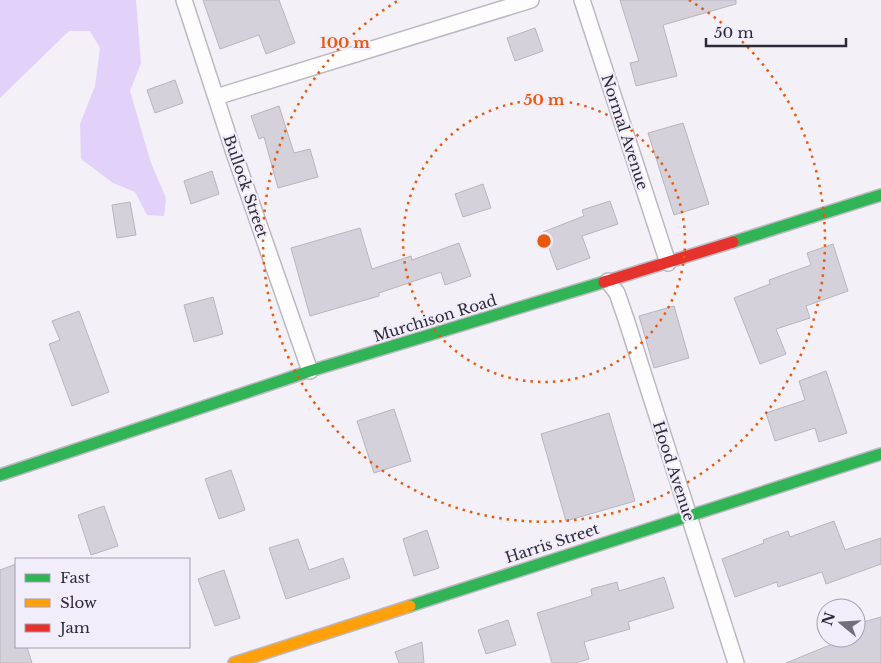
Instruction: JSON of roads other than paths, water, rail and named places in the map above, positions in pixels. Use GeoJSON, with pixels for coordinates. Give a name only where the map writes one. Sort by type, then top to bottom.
{"type":"FeatureCollection","features":[{"type":"Feature","properties":{"kind":"main road","name":"Murchison Road"},"geometry":{"type":"LineString","coordinates":[[0,475],[310,371],[668,263],[881,196]]}},
{"type":"Feature","properties":{"kind":"main road","name":"Harris Street"},"geometry":{"type":"LineString","coordinates":[[234,663],[881,454]]}},
{"type":"Feature","properties":{"kind":"street","name":"Bullock Street"},"geometry":{"type":"LineString","coordinates":[[184,0],[310,371]]}},
{"type":"Feature","properties":{"kind":"street"},"geometry":{"type":"LineString","coordinates":[[216,97],[531,0]]}},
{"type":"Feature","properties":{"kind":"street","name":"Normal Avenue"},"geometry":{"type":"LineString","coordinates":[[582,0],[668,263]]}},
{"type":"Feature","properties":{"kind":"street","name":"Hood Avenue"},"geometry":{"type":"LineString","coordinates":[[608,281],[617,293],[626,319],[736,663]]}}]}
